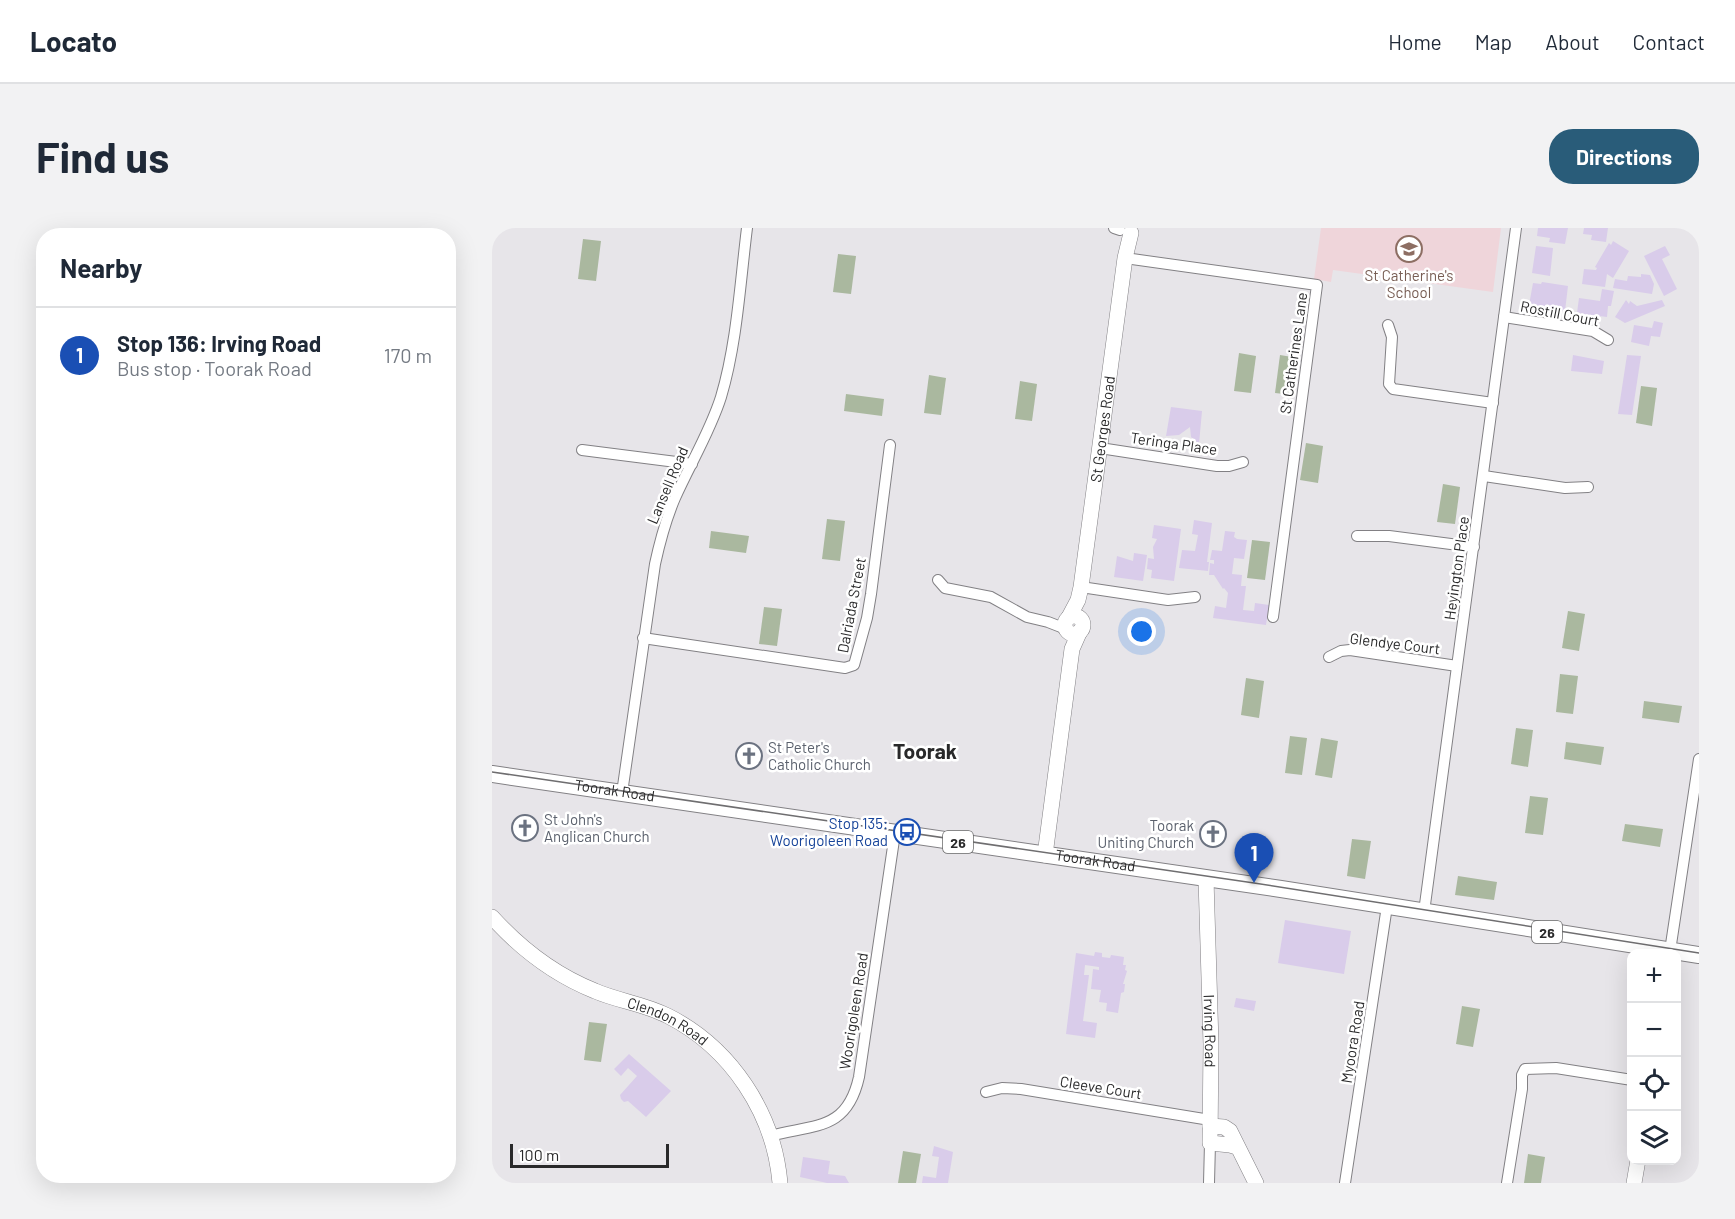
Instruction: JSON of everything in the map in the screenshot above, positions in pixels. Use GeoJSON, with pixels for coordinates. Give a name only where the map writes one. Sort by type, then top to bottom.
{"type":"FeatureCollection","features":[{"type":"Feature","properties":{"kind":"main road","name":"Toorak Road"},"geometry":{"type":"LineString","coordinates":[[492,774],[1387,906],[1652,949]]}},
{"type":"Feature","properties":{"kind":"main road","name":"Toorak Road"},"geometry":{"type":"LineString","coordinates":[[1681,954],[1699,956]]}},
{"type":"Feature","properties":{"kind":"street","name":"Lansell Road"},"geometry":{"type":"LineString","coordinates":[[622,793],[643,638],[663,529],[710,427],[721,397],[730,359],[747,228]]}},
{"type":"Feature","properties":{"kind":"street","name":"Heyington Place"},"geometry":{"type":"LineString","coordinates":[[1424,912],[1516,228]]}},
{"type":"Feature","properties":{"kind":"street","name":"St Georges Road"},"geometry":{"type":"LineString","coordinates":[[1045,855],[1072,650],[1072,624],[1079,593],[1100,448],[1125,258],[1124,230]]}},
{"type":"Feature","properties":{"kind":"street","name":"St Catherines Lane"},"geometry":{"type":"LineString","coordinates":[[1125,258],[1317,285],[1273,617]]}},
{"type":"Feature","properties":{"kind":"street","name":"Rostill Court"},"geometry":{"type":"LineString","coordinates":[[1504,317],[1593,331],[1608,340]]}},
{"type":"Feature","properties":{"kind":"street"},"geometry":{"type":"LineString","coordinates":[[1389,325],[1392,337],[1389,380],[1386,389],[1493,403]]}},
{"type":"Feature","properties":{"kind":"street","name":"Dalriada Street"},"geometry":{"type":"LineString","coordinates":[[643,638],[845,668],[854,665],[871,594],[890,445]]}},
{"type":"Feature","properties":{"kind":"street","name":"Teringa Place"},"geometry":{"type":"LineString","coordinates":[[1100,448],[1217,466],[1229,466],[1243,462]]}},
{"type":"Feature","properties":{"kind":"street"},"geometry":{"type":"LineString","coordinates":[[582,450],[692,464]]}},
{"type":"Feature","properties":{"kind":"street"},"geometry":{"type":"LineString","coordinates":[[1484,476],[1565,488],[1588,487]]}},
{"type":"Feature","properties":{"kind":"street"},"geometry":{"type":"LineString","coordinates":[[1357,536],[1389,536],[1474,547]]}},
{"type":"Feature","properties":{"kind":"street"},"geometry":{"type":"LineString","coordinates":[[938,580],[945,588],[992,597],[1027,617],[1072,624]]}},
{"type":"Feature","properties":{"kind":"street"},"geometry":{"type":"LineString","coordinates":[[1079,593],[1168,600],[1195,597]]}},
{"type":"Feature","properties":{"kind":"street","name":"Glendye Court"},"geometry":{"type":"LineString","coordinates":[[1329,657],[1341,651],[1350,650],[1457,666]]}},
{"type":"Feature","properties":{"kind":"street"},"geometry":{"type":"LineString","coordinates":[[1671,949],[1695,811],[1699,759]]}},
{"type":"Feature","properties":{"kind":"street","name":"Woorigoleen Road"},"geometry":{"type":"LineString","coordinates":[[770,1136],[823,1124],[844,1113],[851,1102],[859,1077],[895,833]]}},
{"type":"Feature","properties":{"kind":"street","name":"Irving Road"},"geometry":{"type":"LineString","coordinates":[[1206,879],[1211,1009],[1209,1183]]}},
{"type":"Feature","properties":{"kind":"street","name":"Myoora Road"},"geometry":{"type":"LineString","coordinates":[[1345,1183],[1387,906]]}},
{"type":"Feature","properties":{"kind":"street","name":"Clendon Road"},"geometry":{"type":"LineString","coordinates":[[492,916],[513,939],[560,973],[595,991],[667,1016],[714,1046],[745,1084],[770,1136],[780,1183]]}},
{"type":"Feature","properties":{"kind":"street"},"geometry":{"type":"LineString","coordinates":[[1507,1183],[1522,1089],[1522,1075],[1525,1069],[1528,1067],[1556,1068],[1627,1079]]}},
{"type":"Feature","properties":{"kind":"street","name":"Cleeve Court"},"geometry":{"type":"LineString","coordinates":[[986,1092],[1002,1088],[1021,1089],[1210,1123]]}},
{"type":"Feature","properties":{"kind":"street"},"geometry":{"type":"LineString","coordinates":[[1210,1123],[1230,1131],[1256,1183]]}},
{"type":"Feature","properties":{"kind":"street"},"geometry":{"type":"LineString","coordinates":[[1210,1143],[1237,1148]]}},
{"type":"Feature","properties":{"kind":"street"},"geometry":{"type":"LineString","coordinates":[[1634,1183],[1637,1165]]}},
{"type":"Feature","properties":{"kind":"shaded area","name":"St Catherine's School"},"geometry":{"type":"Polygon","coordinates":[[[1321,228],[1501,228],[1493,292],[1333,270],[1331,282],[1314,279],[1321,228]]]}},
{"type":"Feature","properties":{"kind":"green space"},"geometry":{"type":"Polygon","coordinates":[[[583,239],[601,241],[596,281],[578,279],[583,239]]]}},
{"type":"Feature","properties":{"kind":"green space"},"geometry":{"type":"Polygon","coordinates":[[[838,254],[856,256],[851,294],[833,292],[838,254]]]}},
{"type":"Feature","properties":{"kind":"green space"},"geometry":{"type":"Polygon","coordinates":[[[1239,353],[1256,356],[1251,393],[1234,391],[1239,353]]]}},
{"type":"Feature","properties":{"kind":"green space"},"geometry":{"type":"Polygon","coordinates":[[[1280,355],[1298,358],[1293,395],[1275,393],[1280,355]]]}},
{"type":"Feature","properties":{"kind":"green space"},"geometry":{"type":"Polygon","coordinates":[[[929,375],[946,378],[941,415],[924,413],[929,375]]]}},
{"type":"Feature","properties":{"kind":"green space"},"geometry":{"type":"Polygon","coordinates":[[[1020,381],[1037,384],[1032,421],[1015,419],[1020,381]]]}},
{"type":"Feature","properties":{"kind":"green space"},"geometry":{"type":"Polygon","coordinates":[[[1641,386],[1657,388],[1652,426],[1636,423],[1641,386]]]}},
{"type":"Feature","properties":{"kind":"green space"},"geometry":{"type":"Polygon","coordinates":[[[846,394],[884,399],[882,416],[844,411],[846,394]]]}},
{"type":"Feature","properties":{"kind":"green space"},"geometry":{"type":"Polygon","coordinates":[[[1306,443],[1323,446],[1318,483],[1300,480],[1306,443]]]}},
{"type":"Feature","properties":{"kind":"green space"},"geometry":{"type":"Polygon","coordinates":[[[1443,484],[1460,487],[1455,524],[1437,522],[1443,484]]]}},
{"type":"Feature","properties":{"kind":"green space"},"geometry":{"type":"Polygon","coordinates":[[[827,519],[845,521],[840,561],[822,559],[827,519]]]}},
{"type":"Feature","properties":{"kind":"green space"},"geometry":{"type":"Polygon","coordinates":[[[711,531],[749,536],[746,553],[709,548],[711,531]]]}},
{"type":"Feature","properties":{"kind":"green space"},"geometry":{"type":"Polygon","coordinates":[[[1252,540],[1270,542],[1265,580],[1247,578],[1252,540]]]}},
{"type":"Feature","properties":{"kind":"green space"},"geometry":{"type":"Polygon","coordinates":[[[764,607],[782,609],[777,646],[759,644],[764,607]]]}},
{"type":"Feature","properties":{"kind":"green space"},"geometry":{"type":"Polygon","coordinates":[[[1568,611],[1585,614],[1579,651],[1562,648],[1568,611]]]}},
{"type":"Feature","properties":{"kind":"green space"},"geometry":{"type":"Polygon","coordinates":[[[1560,674],[1578,676],[1573,714],[1556,712],[1560,674]]]}},
{"type":"Feature","properties":{"kind":"green space"},"geometry":{"type":"Polygon","coordinates":[[[1246,678],[1264,681],[1259,718],[1241,715],[1246,678]]]}},
{"type":"Feature","properties":{"kind":"green space"},"geometry":{"type":"Polygon","coordinates":[[[1644,701],[1682,706],[1679,723],[1642,718],[1644,701]]]}},
{"type":"Feature","properties":{"kind":"green space"},"geometry":{"type":"Polygon","coordinates":[[[1516,728],[1533,730],[1528,767],[1511,764],[1516,728]]]}},
{"type":"Feature","properties":{"kind":"green space"},"geometry":{"type":"Polygon","coordinates":[[[1290,736],[1307,738],[1302,775],[1285,773],[1290,736]]]}},
{"type":"Feature","properties":{"kind":"green space"},"geometry":{"type":"Polygon","coordinates":[[[1321,738],[1338,741],[1332,778],[1315,775],[1321,738]]]}},
{"type":"Feature","properties":{"kind":"green space"},"geometry":{"type":"Polygon","coordinates":[[[1566,742],[1604,747],[1601,765],[1564,759],[1566,742]]]}},
{"type":"Feature","properties":{"kind":"green space"},"geometry":{"type":"Polygon","coordinates":[[[1530,796],[1548,798],[1543,835],[1525,833],[1530,796]]]}},
{"type":"Feature","properties":{"kind":"green space"},"geometry":{"type":"Polygon","coordinates":[[[1625,824],[1663,829],[1660,847],[1622,841],[1625,824]]]}},
{"type":"Feature","properties":{"kind":"green space"},"geometry":{"type":"Polygon","coordinates":[[[1352,839],[1371,841],[1365,879],[1347,876],[1352,839]]]}},
{"type":"Feature","properties":{"kind":"green space"},"geometry":{"type":"Polygon","coordinates":[[[1458,876],[1497,882],[1494,900],[1455,895],[1458,876]]]}},
{"type":"Feature","properties":{"kind":"green space"},"geometry":{"type":"Polygon","coordinates":[[[1462,1006],[1480,1009],[1473,1047],[1456,1044],[1462,1006]]]}},
{"type":"Feature","properties":{"kind":"green space"},"geometry":{"type":"Polygon","coordinates":[[[589,1022],[607,1024],[601,1062],[584,1060],[589,1022]]]}},
{"type":"Feature","properties":{"kind":"green space"},"geometry":{"type":"Polygon","coordinates":[[[903,1151],[921,1154],[916,1183],[898,1183],[903,1151]]]}},
{"type":"Feature","properties":{"kind":"green space"},"geometry":{"type":"Polygon","coordinates":[[[1528,1154],[1545,1157],[1541,1183],[1524,1183],[1528,1154]]]}},
{"type":"Feature","properties":{"kind":"building"},"geometry":{"type":"Polygon","coordinates":[[[1538,228],[1568,228],[1565,244],[1549,242],[1550,238],[1537,236],[1538,228]]]}},
{"type":"Feature","properties":{"kind":"building"},"geometry":{"type":"Polygon","coordinates":[[[1584,228],[1608,228],[1606,242],[1591,240],[1592,235],[1583,234],[1584,228]]]}},
{"type":"Feature","properties":{"kind":"building"},"geometry":{"type":"Polygon","coordinates":[[[1613,241],[1629,251],[1613,278],[1607,274],[1605,287],[1582,284],[1584,269],[1596,270],[1595,267],[1609,243],[1611,245],[1613,241]]]}},
{"type":"Feature","properties":{"kind":"building"},"geometry":{"type":"Polygon","coordinates":[[[1536,246],[1553,248],[1550,276],[1532,273],[1536,246]]]}},
{"type":"Feature","properties":{"kind":"building"},"geometry":{"type":"Polygon","coordinates":[[[1665,246],[1670,255],[1662,259],[1677,289],[1664,296],[1644,256],[1665,246]]]}},
{"type":"Feature","properties":{"kind":"building"},"geometry":{"type":"Polygon","coordinates":[[[1641,274],[1650,275],[1654,284],[1652,294],[1613,288],[1615,279],[1627,281],[1628,276],[1641,277],[1641,274]]]}},
{"type":"Feature","properties":{"kind":"building"},"geometry":{"type":"Polygon","coordinates":[[[1542,282],[1568,286],[1565,311],[1529,305],[1533,283],[1541,284],[1542,282]]]}},
{"type":"Feature","properties":{"kind":"building"},"geometry":{"type":"Polygon","coordinates":[[[1602,289],[1614,291],[1611,306],[1608,306],[1607,317],[1577,313],[1579,298],[1600,301],[1602,289]]]}},
{"type":"Feature","properties":{"kind":"building"},"geometry":{"type":"Polygon","coordinates":[[[1626,300],[1629,304],[1630,301],[1637,306],[1662,300],[1665,306],[1625,323],[1615,317],[1626,300]]]}},
{"type":"Feature","properties":{"kind":"building"},"geometry":{"type":"Polygon","coordinates":[[[1654,321],[1663,323],[1660,337],[1651,336],[1649,346],[1631,342],[1634,325],[1652,328],[1654,321]]]}},
{"type":"Feature","properties":{"kind":"building"},"geometry":{"type":"Polygon","coordinates":[[[1573,355],[1604,361],[1602,374],[1571,371],[1573,355]]]}},
{"type":"Feature","properties":{"kind":"building"},"geometry":{"type":"Polygon","coordinates":[[[1627,355],[1641,356],[1632,415],[1618,414],[1627,355]]]}},
{"type":"Feature","properties":{"kind":"building"},"geometry":{"type":"Polygon","coordinates":[[[1171,407],[1202,411],[1199,444],[1191,437],[1190,427],[1179,435],[1166,436],[1171,407]]]}},
{"type":"Feature","properties":{"kind":"building"},"geometry":{"type":"Polygon","coordinates":[[[1194,520],[1212,523],[1208,571],[1179,568],[1182,550],[1195,551],[1198,535],[1192,534],[1194,520]]]}},
{"type":"Feature","properties":{"kind":"building"},"geometry":{"type":"Polygon","coordinates":[[[1154,525],[1181,529],[1174,581],[1151,578],[1152,570],[1147,569],[1148,558],[1154,559],[1153,547],[1157,539],[1152,538],[1154,525]]]}},
{"type":"Feature","properties":{"kind":"building"},"geometry":{"type":"Polygon","coordinates":[[[1225,531],[1235,532],[1234,537],[1237,539],[1247,540],[1244,559],[1234,558],[1232,574],[1242,575],[1241,586],[1246,586],[1243,610],[1254,611],[1255,603],[1269,605],[1266,625],[1213,618],[1215,606],[1226,608],[1228,593],[1214,575],[1209,575],[1210,563],[1214,564],[1214,560],[1210,560],[1212,550],[1222,551],[1225,531]]]}},
{"type":"Feature","properties":{"kind":"building"},"geometry":{"type":"Polygon","coordinates":[[[1134,553],[1147,555],[1143,581],[1114,577],[1117,556],[1133,561],[1134,553]]]}},
{"type":"Feature","properties":{"kind":"building"},"geometry":{"type":"Polygon","coordinates":[[[1285,920],[1351,931],[1344,974],[1278,963],[1285,920]]]}},
{"type":"Feature","properties":{"kind":"building"},"geometry":{"type":"Polygon","coordinates":[[[1095,952],[1102,953],[1102,957],[1110,958],[1111,955],[1124,957],[1123,965],[1126,965],[1125,970],[1127,971],[1118,1013],[1106,1011],[1107,1003],[1099,1002],[1101,990],[1091,989],[1093,969],[1099,970],[1099,967],[1085,965],[1084,975],[1089,975],[1083,1021],[1097,1023],[1095,1038],[1066,1034],[1076,953],[1094,956],[1095,952]]]}},
{"type":"Feature","properties":{"kind":"building"},"geometry":{"type":"Polygon","coordinates":[[[1236,998],[1256,1001],[1254,1011],[1234,1007],[1236,998]]]}},
{"type":"Feature","properties":{"kind":"building"},"geometry":{"type":"Polygon","coordinates":[[[629,1054],[671,1091],[646,1117],[628,1101],[624,1102],[621,1099],[620,1095],[637,1076],[628,1068],[621,1076],[614,1069],[629,1054]]]}},
{"type":"Feature","properties":{"kind":"building"},"geometry":{"type":"Polygon","coordinates":[[[934,1146],[953,1152],[948,1183],[922,1183],[923,1176],[936,1178],[939,1157],[932,1156],[934,1146]]]}},
{"type":"Feature","properties":{"kind":"building"},"geometry":{"type":"Polygon","coordinates":[[[803,1157],[830,1161],[828,1174],[845,1176],[849,1183],[827,1183],[800,1177],[803,1157]]]}},
{"type":"Feature","properties":{"kind":"tram line"},"geometry":{"type":"LineString","coordinates":[[492,772],[1254,883],[1699,953]]}},
{"type":"Feature","properties":{"kind":"place","name":"St Catherine's School"},"geometry":{"type":"Point","coordinates":[1409,249]}},
{"type":"Feature","properties":{"kind":"place","name":"St Peter's Catholic Church"},"geometry":{"type":"Point","coordinates":[749,756]}},
{"type":"Feature","properties":{"kind":"place","name":"St John's Anglican Church"},"geometry":{"type":"Point","coordinates":[525,828]}},
{"type":"Feature","properties":{"kind":"place","name":"Stop 135: Woorigoleen Road"},"geometry":{"type":"Point","coordinates":[907,832]}},
{"type":"Feature","properties":{"kind":"place","name":"Toorak Uniting Church"},"geometry":{"type":"Point","coordinates":[1213,834]}},
{"type":"Feature","properties":{"kind":"place","name":"Stop 136: Irving Road"},"geometry":{"type":"Point","coordinates":[1254,883]}},
{"type":"Feature","properties":{"kind":"district","name":"Toorak"},"geometry":{"type":"Point","coordinates":[925,750]}}]}
